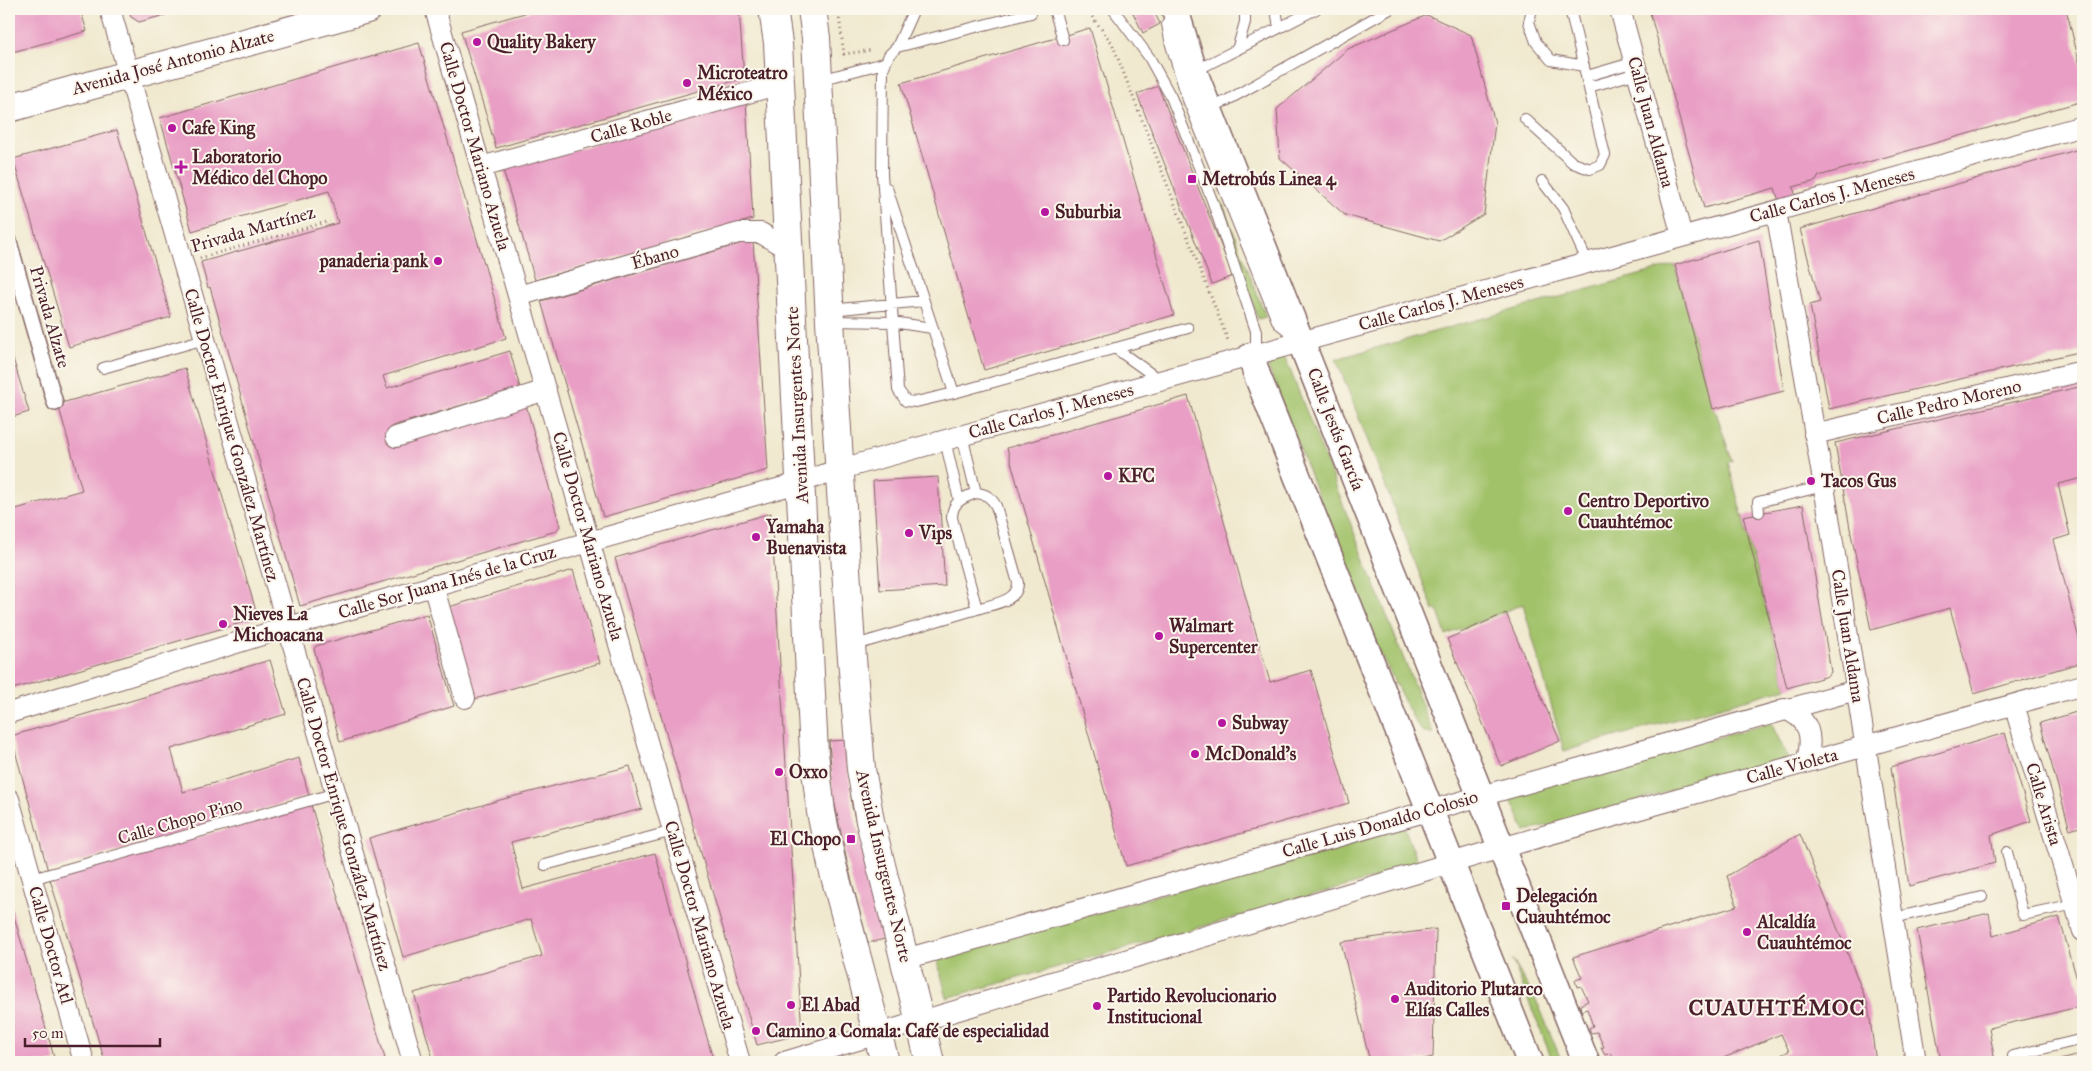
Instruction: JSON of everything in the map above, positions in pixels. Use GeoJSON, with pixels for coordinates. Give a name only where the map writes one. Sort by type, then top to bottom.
{"type":"FeatureCollection","features":[{"type":"Feature","properties":{"kind":"main road","name":"Avenida José Antonio Alzate"},"geometry":{"type":"LineString","coordinates":[[9,108],[367,9]]}},
{"type":"Feature","properties":{"kind":"main road","name":"Avenida Insurgentes Norte"},"geometry":{"type":"LineString","coordinates":[[773,9],[778,43],[814,753],[821,812],[832,866],[885,1062]]}},
{"type":"Feature","properties":{"kind":"main road","name":"Avenida Insurgentes Norte"},"geometry":{"type":"LineString","coordinates":[[812,9],[818,81],[830,316],[856,725],[866,800],[930,1062]]}},
{"type":"Feature","properties":{"kind":"street","name":"Calle Doctor Enrique González Martínez"},"geometry":{"type":"LineString","coordinates":[[110,9],[413,1062]]}},
{"type":"Feature","properties":{"kind":"street","name":"Calle Doctor Mariano Azuela"},"geometry":{"type":"LineString","coordinates":[[435,9],[740,1062]]}},
{"type":"Feature","properties":{"kind":"street","name":"Calle Juan Aldama"},"geometry":{"type":"LineString","coordinates":[[1620,9],[1682,236]]}},
{"type":"Feature","properties":{"kind":"street","name":"Calle Jesús García"},"geometry":{"type":"LineString","coordinates":[[1171,13],[1586,1062]]}},
{"type":"Feature","properties":{"kind":"street","name":"Calle Roble"},"geometry":{"type":"LineString","coordinates":[[481,167],[780,84]]}},
{"type":"Feature","properties":{"kind":"street","name":"Calle Carlos J. Meneses"},"geometry":{"type":"LineString","coordinates":[[800,482],[1301,341],[2083,126]]}},
{"type":"Feature","properties":{"kind":"street","name":"Calle Juan Aldama"},"geometry":{"type":"LineString","coordinates":[[1776,211],[1867,746],[1916,1062]]}},
{"type":"Feature","properties":{"kind":"street","name":"Ébano"},"geometry":{"type":"LineString","coordinates":[[518,296],[739,234],[761,233],[789,250]]}},
{"type":"Feature","properties":{"kind":"street","name":"Privada Alzate"},"geometry":{"type":"LineString","coordinates":[[9,242],[54,403]]}},
{"type":"Feature","properties":{"kind":"street"},"geometry":{"type":"LineString","coordinates":[[1244,358],[1257,375],[1530,1062]]}},
{"type":"Feature","properties":{"kind":"street","name":"Calle Pedro Moreno"},"geometry":{"type":"LineString","coordinates":[[1814,434],[2083,371]]}},
{"type":"Feature","properties":{"kind":"street"},"geometry":{"type":"LineString","coordinates":[[396,437],[546,390]]}},
{"type":"Feature","properties":{"kind":"street","name":"Calle Sor Juana Inés de la Cruz"},"geometry":{"type":"LineString","coordinates":[[9,713],[288,627],[800,482]]}},
{"type":"Feature","properties":{"kind":"street"},"geometry":{"type":"LineString","coordinates":[[433,585],[465,698]]}},
{"type":"Feature","properties":{"kind":"street","name":"Calle Violeta"},"geometry":{"type":"LineString","coordinates":[[1501,848],[2083,685]]}},
{"type":"Feature","properties":{"kind":"street","name":"Calle Luis Donaldo Colosio"},"geometry":{"type":"LineString","coordinates":[[904,960],[1856,690]]}},
{"type":"Feature","properties":{"kind":"street","name":"Calle Arista"},"geometry":{"type":"LineString","coordinates":[[2014,705],[2083,931]]}},
{"type":"Feature","properties":{"kind":"street"},"geometry":{"type":"LineString","coordinates":[[1784,709],[1795,713],[1804,723],[1810,735],[1810,749],[1806,762]]}},
{"type":"Feature","properties":{"kind":"street","name":"Calle Doctor Atl"},"geometry":{"type":"LineString","coordinates":[[9,799],[84,1062]]}},
{"type":"Feature","properties":{"kind":"street"},"geometry":{"type":"LineString","coordinates":[[784,1062],[919,1020],[1501,848]]}},
{"type":"Feature","properties":{"kind":"lane"},"geometry":{"type":"LineString","coordinates":[[914,9],[897,47],[884,63],[883,69],[882,174],[892,322],[898,390],[901,396],[906,401],[916,402],[954,394],[1188,328]]}},
{"type":"Feature","properties":{"kind":"lane"},"geometry":{"type":"LineString","coordinates":[[897,47],[1031,13],[1030,9]]}},
{"type":"Feature","properties":{"kind":"lane"},"geometry":{"type":"LineString","coordinates":[[1054,9],[1063,40]]}},
{"type":"Feature","properties":{"kind":"lane"},"geometry":{"type":"LineString","coordinates":[[1113,9],[1149,57],[1171,97],[1212,200],[1256,331],[1256,344],[1244,358]]}},
{"type":"Feature","properties":{"kind":"lane"},"geometry":{"type":"LineString","coordinates":[[1237,50],[1245,22],[1245,9]]}},
{"type":"Feature","properties":{"kind":"lane"},"geometry":{"type":"LineString","coordinates":[[1276,9],[1278,28]]}},
{"type":"Feature","properties":{"kind":"lane"},"geometry":{"type":"LineString","coordinates":[[1208,108],[1226,101],[1390,9]]}},
{"type":"Feature","properties":{"kind":"lane"},"geometry":{"type":"LineString","coordinates":[[1532,9],[1529,22],[1536,42],[1551,60],[1586,71],[1636,67]]}},
{"type":"Feature","properties":{"kind":"lane"},"geometry":{"type":"LineString","coordinates":[[1525,118],[1574,163],[1590,169],[1600,165],[1605,155],[1570,9]]}},
{"type":"Feature","properties":{"kind":"lane"},"geometry":{"type":"LineString","coordinates":[[1194,72],[1310,10]]}},
{"type":"Feature","properties":{"kind":"lane"},"geometry":{"type":"LineString","coordinates":[[1171,13],[1171,45],[1188,100],[1278,323],[1301,341]]}},
{"type":"Feature","properties":{"kind":"lane"},"geometry":{"type":"LineString","coordinates":[[818,81],[884,63]]}},
{"type":"Feature","properties":{"kind":"lane"},"geometry":{"type":"LineString","coordinates":[[1589,87],[1636,67]]}},
{"type":"Feature","properties":{"kind":"lane"},"geometry":{"type":"LineString","coordinates":[[882,174],[954,394]]}},
{"type":"Feature","properties":{"kind":"lane"},"geometry":{"type":"LineString","coordinates":[[1542,181],[1563,208],[1588,263]]}},
{"type":"Feature","properties":{"kind":"lane"},"geometry":{"type":"LineString","coordinates":[[830,316],[891,304],[924,300]]}},
{"type":"Feature","properties":{"kind":"lane"},"geometry":{"type":"LineString","coordinates":[[830,316],[932,328]]}},
{"type":"Feature","properties":{"kind":"lane"},"geometry":{"type":"LineString","coordinates":[[103,368],[205,339]]}},
{"type":"Feature","properties":{"kind":"lane"},"geometry":{"type":"LineString","coordinates":[[1115,348],[1162,381]]}},
{"type":"Feature","properties":{"kind":"lane"},"geometry":{"type":"LineString","coordinates":[[954,438],[976,493]]}},
{"type":"Feature","properties":{"kind":"lane"},"geometry":{"type":"LineString","coordinates":[[954,438],[959,500]]}},
{"type":"Feature","properties":{"kind":"lane"},"geometry":{"type":"LineString","coordinates":[[1759,512],[1758,502],[1824,486]]}},
{"type":"Feature","properties":{"kind":"lane"},"geometry":{"type":"LineString","coordinates":[[851,646],[977,609],[1014,596],[1018,589],[1018,583],[996,506],[992,499],[985,494],[976,493],[959,500],[952,510],[952,518],[977,609]]}},
{"type":"Feature","properties":{"kind":"lane","name":"Calle Chopo Pino"},"geometry":{"type":"LineString","coordinates":[[32,879],[336,793]]}},
{"type":"Feature","properties":{"kind":"lane"},"geometry":{"type":"LineString","coordinates":[[545,865],[673,831]]}},
{"type":"Feature","properties":{"kind":"lane"},"geometry":{"type":"LineString","coordinates":[[2007,852],[2023,915],[2075,904]]}},
{"type":"Feature","properties":{"kind":"lane"},"geometry":{"type":"LineString","coordinates":[[1894,918],[1982,897]]}},
{"type":"Feature","properties":{"kind":"lane"},"geometry":{"type":"LineString","coordinates":[[2013,1056],[2083,1038]]}},
{"type":"Feature","properties":{"kind":"path"},"geometry":{"type":"LineString","coordinates":[[838,9],[844,54],[897,47]]}},
{"type":"Feature","properties":{"kind":"path"},"geometry":{"type":"LineString","coordinates":[[1086,9],[1112,43],[1244,358]]}},
{"type":"Feature","properties":{"kind":"path","name":"Privada Martínez"},"geometry":{"type":"LineString","coordinates":[[183,263],[330,222]]}},
{"type":"Feature","properties":{"kind":"green space"},"geometry":{"type":"Polygon","coordinates":[[[1222,202],[1266,317],[1258,319],[1218,204],[1222,202]]]}},
{"type":"Feature","properties":{"kind":"green space","name":"Centro Deportivo Cuauhtémoc"},"geometry":{"type":"Polygon","coordinates":[[[1675,265],[1703,372],[1732,461],[1728,462],[1787,688],[1564,751],[1523,604],[1446,635],[1437,609],[1434,611],[1336,359],[1675,265]]]}},
{"type":"Feature","properties":{"kind":"green space"},"geometry":{"type":"Polygon","coordinates":[[[1280,356],[1285,358],[1287,362],[1433,733],[1424,733],[1415,722],[1376,645],[1266,362],[1280,356]]]}},
{"type":"Feature","properties":{"kind":"green space"},"geometry":{"type":"Polygon","coordinates":[[[1771,723],[1788,758],[1525,832],[1509,795],[1771,723]]]}},
{"type":"Feature","properties":{"kind":"green space"},"geometry":{"type":"Polygon","coordinates":[[[1403,824],[1419,866],[947,998],[937,959],[1403,824]]]}},
{"type":"Feature","properties":{"kind":"green space"},"geometry":{"type":"Polygon","coordinates":[[[1512,959],[1539,1006],[1562,1062],[1553,1062],[1512,959]]]}},
{"type":"Feature","properties":{"kind":"building"},"geometry":{"type":"Polygon","coordinates":[[[9,9],[80,9],[87,31],[9,53],[9,9]]]}},
{"type":"Feature","properties":{"kind":"building"},"geometry":{"type":"Polygon","coordinates":[[[128,9],[187,9],[139,22],[131,17],[128,9]]]}},
{"type":"Feature","properties":{"kind":"building"},"geometry":{"type":"Polygon","coordinates":[[[539,9],[739,9],[744,78],[496,148],[461,31],[539,9]]]}},
{"type":"Feature","properties":{"kind":"building"},"geometry":{"type":"Polygon","coordinates":[[[1131,9],[1153,9],[1160,24],[1143,33],[1131,9]]]}},
{"type":"Feature","properties":{"kind":"building"},"geometry":{"type":"Polygon","coordinates":[[[1649,9],[1969,9],[1970,12],[1981,9],[2066,9],[2083,77],[2083,101],[1819,176],[1816,181],[1793,187],[1798,203],[1781,208],[1775,188],[1704,208],[1649,9]]]}},
{"type":"Feature","properties":{"kind":"building"},"geometry":{"type":"Polygon","coordinates":[[[1427,15],[1471,35],[1495,123],[1484,214],[1439,241],[1345,215],[1280,158],[1277,109],[1348,49],[1427,15]]]}},
{"type":"Feature","properties":{"kind":"building"},"geometry":{"type":"Polygon","coordinates":[[[1090,28],[1174,315],[984,370],[901,83],[1090,28]]]}},
{"type":"Feature","properties":{"kind":"building"},"geometry":{"type":"Polygon","coordinates":[[[419,43],[506,338],[383,376],[387,388],[510,351],[520,388],[392,426],[397,443],[526,405],[560,526],[556,531],[300,606],[210,287],[208,288],[201,262],[338,223],[329,191],[192,231],[160,118],[419,43]]]}},
{"type":"Feature","properties":{"kind":"building"},"geometry":{"type":"Polygon","coordinates":[[[1158,86],[1233,276],[1212,284],[1137,94],[1158,86]]]}},
{"type":"Feature","properties":{"kind":"building"},"geometry":{"type":"Polygon","coordinates":[[[746,101],[753,219],[535,280],[503,170],[746,101]]]}},
{"type":"Feature","properties":{"kind":"building"},"geometry":{"type":"Polygon","coordinates":[[[117,130],[171,317],[69,347],[13,159],[117,130]]]}},
{"type":"Feature","properties":{"kind":"building"},"geometry":{"type":"Polygon","coordinates":[[[2083,148],[2083,351],[1829,409],[1810,305],[1820,302],[1800,229],[2083,148]]]}},
{"type":"Feature","properties":{"kind":"building"},"geometry":{"type":"Polygon","coordinates":[[[753,240],[768,470],[603,517],[541,301],[753,240]]]}},
{"type":"Feature","properties":{"kind":"building"},"geometry":{"type":"Polygon","coordinates":[[[1759,240],[1784,391],[1713,409],[1675,265],[1759,240]]]}},
{"type":"Feature","properties":{"kind":"building"},"geometry":{"type":"Polygon","coordinates":[[[9,345],[29,412],[9,418],[9,345]]]}},
{"type":"Feature","properties":{"kind":"building"},"geometry":{"type":"Polygon","coordinates":[[[185,368],[258,618],[9,690],[9,511],[82,490],[58,404],[185,368]]]}},
{"type":"Feature","properties":{"kind":"building"},"geometry":{"type":"Polygon","coordinates":[[[2083,386],[2083,478],[2058,484],[2070,535],[2054,540],[2083,655],[2083,662],[1974,694],[1950,608],[1871,630],[1835,443],[2083,386]]]}},
{"type":"Feature","properties":{"kind":"building","name":"Walmart Supercenter"},"geometry":{"type":"Polygon","coordinates":[[[1188,396],[1270,682],[1311,670],[1349,803],[1126,866],[1007,448],[1188,396]]]}},
{"type":"Feature","properties":{"kind":"building","name":"Vips"},"geometry":{"type":"Polygon","coordinates":[[[938,477],[945,586],[880,590],[873,481],[938,477]]]}},
{"type":"Feature","properties":{"kind":"building"},"geometry":{"type":"Polygon","coordinates":[[[1803,505],[1831,672],[1828,676],[1787,688],[1743,516],[1803,505]]]}},
{"type":"Feature","properties":{"kind":"building"},"geometry":{"type":"Polygon","coordinates":[[[771,513],[802,1034],[757,1045],[615,558],[771,513]]]}},
{"type":"Feature","properties":{"kind":"building"},"geometry":{"type":"Polygon","coordinates":[[[573,570],[600,663],[468,701],[442,609],[573,570]]]}},
{"type":"Feature","properties":{"kind":"building"},"geometry":{"type":"Polygon","coordinates":[[[1506,613],[1560,741],[1501,766],[1447,639],[1506,613]]]}},
{"type":"Feature","properties":{"kind":"building"},"geometry":{"type":"Polygon","coordinates":[[[427,614],[454,706],[340,742],[314,649],[316,646],[427,614]]]}},
{"type":"Feature","properties":{"kind":"building"},"geometry":{"type":"Polygon","coordinates":[[[270,660],[286,714],[171,749],[183,792],[299,758],[309,796],[48,871],[11,736],[270,660]]]}},
{"type":"Feature","properties":{"kind":"building"},"geometry":{"type":"Polygon","coordinates":[[[2083,710],[2083,826],[2070,830],[2040,723],[2083,710]]]}},
{"type":"Feature","properties":{"kind":"building"},"geometry":{"type":"Polygon","coordinates":[[[2005,733],[2031,821],[1991,835],[1995,863],[1909,886],[1891,767],[2005,733]]]}},
{"type":"Feature","properties":{"kind":"building"},"geometry":{"type":"Polygon","coordinates":[[[846,740],[852,807],[885,939],[868,943],[847,862],[833,795],[829,741],[846,740]]]}},
{"type":"Feature","properties":{"kind":"building"},"geometry":{"type":"Polygon","coordinates":[[[630,766],[642,809],[511,842],[523,889],[655,853],[713,1059],[702,1062],[434,1062],[414,993],[542,956],[531,919],[403,957],[369,838],[500,800],[630,766]]]}},
{"type":"Feature","properties":{"kind":"building"},"geometry":{"type":"Polygon","coordinates":[[[311,805],[386,1062],[105,1062],[50,879],[311,805]]]}},
{"type":"Feature","properties":{"kind":"building","name":"Alcaldía Cuauhtémoc"},"geometry":{"type":"Polygon","coordinates":[[[1800,834],[1868,1005],[1876,1062],[1783,1062],[1781,1055],[1789,1051],[1781,1034],[1714,1062],[1615,1062],[1611,1053],[1605,1055],[1601,1048],[1604,1047],[1597,1032],[1591,1033],[1589,1028],[1593,1026],[1587,1009],[1581,1011],[1580,1005],[1588,1001],[1581,986],[1577,987],[1575,980],[1582,978],[1573,957],[1737,906],[1727,876],[1800,834]]]}},
{"type":"Feature","properties":{"kind":"building"},"geometry":{"type":"Polygon","coordinates":[[[9,899],[51,1046],[55,1062],[9,1062],[9,899]]]}},
{"type":"Feature","properties":{"kind":"building"},"geometry":{"type":"Polygon","coordinates":[[[1989,913],[1993,936],[2059,917],[2083,1000],[2083,1006],[1989,1028],[1995,1062],[1941,1062],[1917,930],[1989,913]]]}},
{"type":"Feature","properties":{"kind":"building","name":"Auditorio Plutarco Elías Calles"},"geometry":{"type":"Polygon","coordinates":[[[1436,929],[1433,1057],[1411,1062],[1370,1062],[1341,942],[1436,929]]]}},
{"type":"Feature","properties":{"kind":"building"},"geometry":{"type":"Polygon","coordinates":[[[2083,1054],[2083,1062],[2052,1062],[2083,1054]]]}},
{"type":"Feature","properties":{"kind":"place","name":"Quality Bakery"},"geometry":{"type":"Point","coordinates":[477,42]}},
{"type":"Feature","properties":{"kind":"place","name":"Microteatro México"},"geometry":{"type":"Point","coordinates":[687,83]}},
{"type":"Feature","properties":{"kind":"place","name":"Cafe King"},"geometry":{"type":"Point","coordinates":[172,128]}},
{"type":"Feature","properties":{"kind":"place","name":"Laboratorio Médico del Chopo"},"geometry":{"type":"Point","coordinates":[181,167]}},
{"type":"Feature","properties":{"kind":"place","name":"Metrobús Linea 4"},"geometry":{"type":"Point","coordinates":[1192,179]}},
{"type":"Feature","properties":{"kind":"place","name":"Suburbia"},"geometry":{"type":"Point","coordinates":[1045,212]}},
{"type":"Feature","properties":{"kind":"place","name":"panaderia pank"},"geometry":{"type":"Point","coordinates":[438,261]}},
{"type":"Feature","properties":{"kind":"place","name":"KFC"},"geometry":{"type":"Point","coordinates":[1108,476]}},
{"type":"Feature","properties":{"kind":"place","name":"Tacos Gus"},"geometry":{"type":"Point","coordinates":[1811,481]}},
{"type":"Feature","properties":{"kind":"place","name":"Centro Deportivo Cuauhtémoc"},"geometry":{"type":"Point","coordinates":[1568,511]}},
{"type":"Feature","properties":{"kind":"place","name":"Vips"},"geometry":{"type":"Point","coordinates":[909,533]}},
{"type":"Feature","properties":{"kind":"place","name":"Yamaha Buenavista"},"geometry":{"type":"Point","coordinates":[756,537]}},
{"type":"Feature","properties":{"kind":"place","name":"Nieves La Michoacana"},"geometry":{"type":"Point","coordinates":[223,624]}},
{"type":"Feature","properties":{"kind":"place","name":"Walmart Supercenter"},"geometry":{"type":"Point","coordinates":[1159,636]}},
{"type":"Feature","properties":{"kind":"place","name":"Subway"},"geometry":{"type":"Point","coordinates":[1222,723]}},
{"type":"Feature","properties":{"kind":"place","name":"McDonald's"},"geometry":{"type":"Point","coordinates":[1195,754]}},
{"type":"Feature","properties":{"kind":"place","name":"Oxxo"},"geometry":{"type":"Point","coordinates":[779,772]}},
{"type":"Feature","properties":{"kind":"place","name":"El Chopo"},"geometry":{"type":"Point","coordinates":[851,839]}},
{"type":"Feature","properties":{"kind":"place","name":"Delegación Cuauhtémoc"},"geometry":{"type":"Point","coordinates":[1506,906]}},
{"type":"Feature","properties":{"kind":"place","name":"Alcaldía Cuauhtémoc"},"geometry":{"type":"Point","coordinates":[1747,932]}},
{"type":"Feature","properties":{"kind":"place","name":"Auditorio Plutarco Elías Calles"},"geometry":{"type":"Point","coordinates":[1395,999]}},
{"type":"Feature","properties":{"kind":"place","name":"El Abad"},"geometry":{"type":"Point","coordinates":[791,1005]}},
{"type":"Feature","properties":{"kind":"place","name":"Partido Revolucionario Institucional"},"geometry":{"type":"Point","coordinates":[1097,1006]}},
{"type":"Feature","properties":{"kind":"place","name":"Camino a Comala: Café de especialidad"},"geometry":{"type":"Point","coordinates":[756,1031]}},
{"type":"Feature","properties":{"kind":"district","name":"CUAUHTÉMOC"},"geometry":{"type":"Point","coordinates":[1777,1007]}}]}
